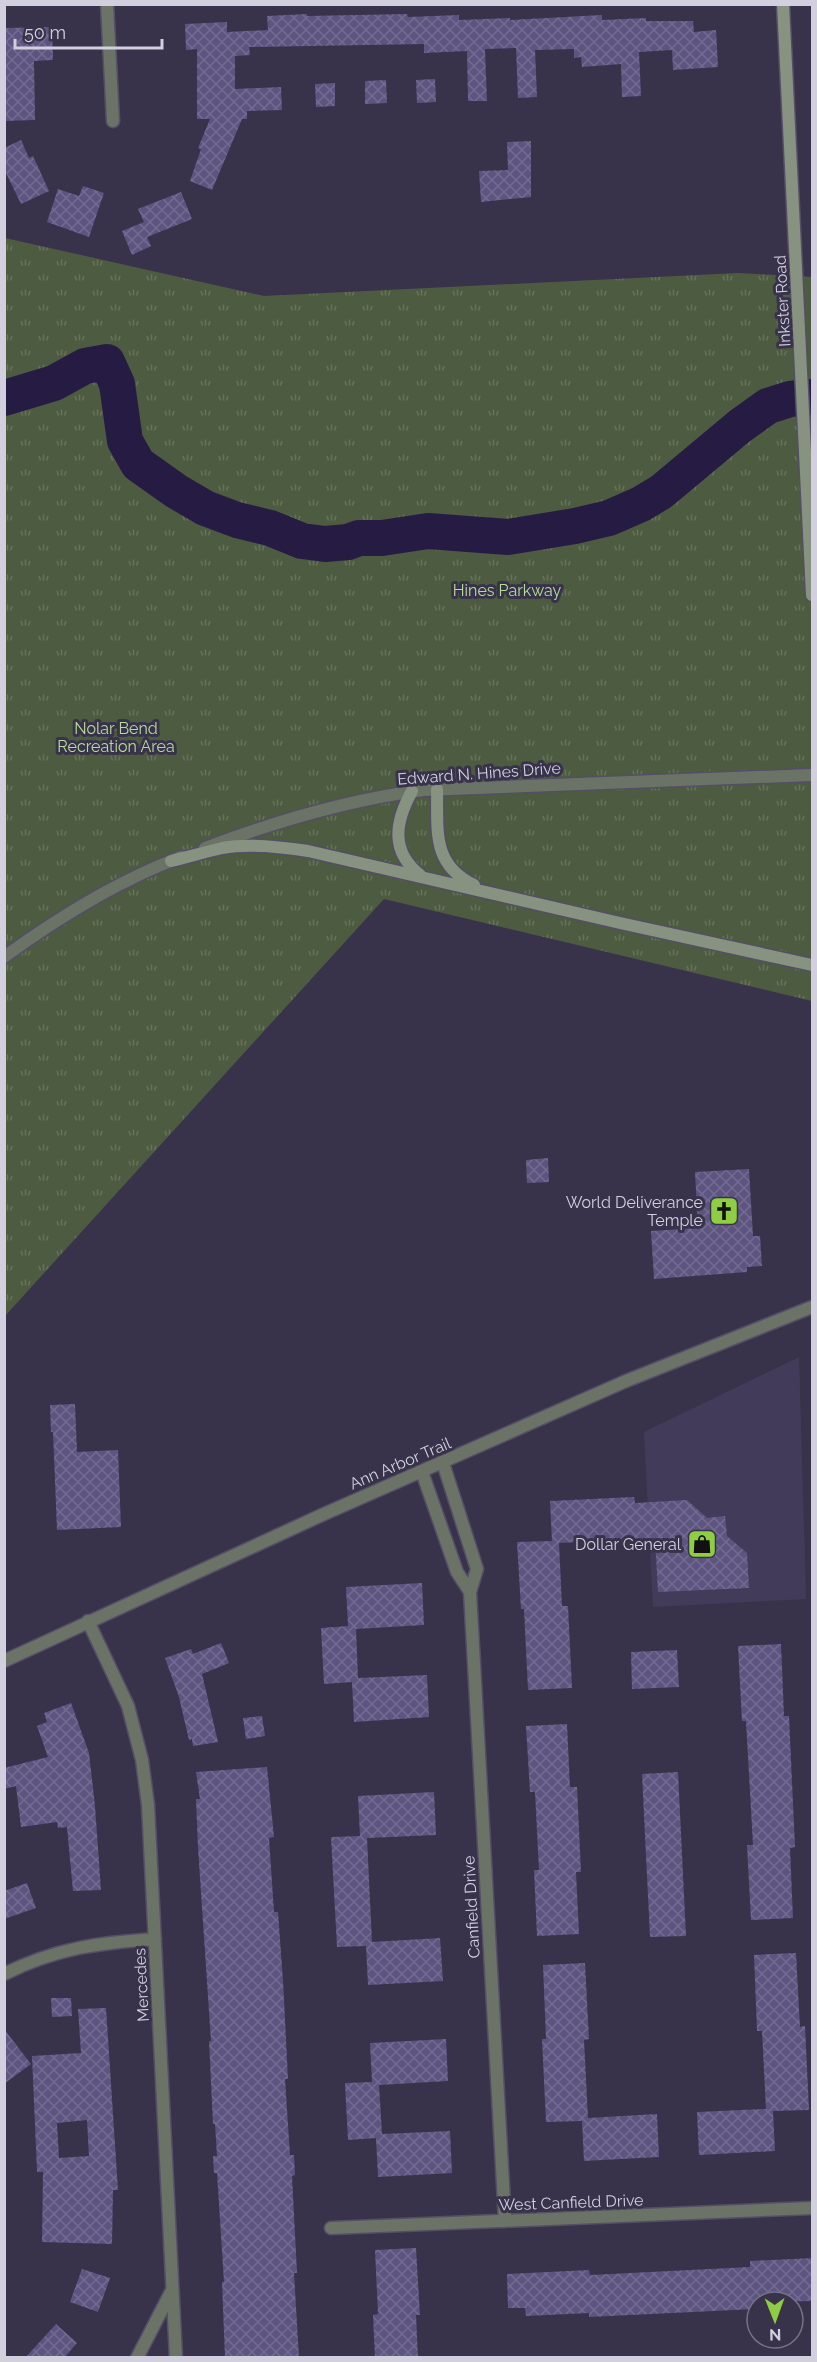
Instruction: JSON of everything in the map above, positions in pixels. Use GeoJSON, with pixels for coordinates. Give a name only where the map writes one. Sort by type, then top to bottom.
{"type":"FeatureCollection","features":[{"type":"Feature","properties":{"kind":"main road","name":"Inkster Road"},"geometry":{"type":"LineString","coordinates":[[783,4],[813,595]]}},
{"type":"Feature","properties":{"kind":"main road"},"geometry":{"type":"LineString","coordinates":[[437,789],[439,843],[443,859],[454,873],[491,893]]}},
{"type":"Feature","properties":{"kind":"main road"},"geometry":{"type":"LineString","coordinates":[[412,791],[399,821],[399,843],[403,858],[423,878]]}},
{"type":"Feature","properties":{"kind":"main road"},"geometry":{"type":"LineString","coordinates":[[171,861],[223,848],[277,846],[308,850],[813,965]]}},
{"type":"Feature","properties":{"kind":"street"},"geometry":{"type":"LineString","coordinates":[[107,4],[113,121]]}},
{"type":"Feature","properties":{"kind":"street","name":"Edward N. Hines Drive"},"geometry":{"type":"LineString","coordinates":[[4,957],[73,909],[171,861],[247,832],[367,799],[437,789],[813,775]]}},
{"type":"Feature","properties":{"kind":"street","name":"Ann Arbor Trail"},"geometry":{"type":"LineString","coordinates":[[4,1661],[324,1514],[627,1381],[813,1307]]}},
{"type":"Feature","properties":{"kind":"street","name":"Canfield Drive"},"geometry":{"type":"LineString","coordinates":[[443,1463],[477,1569],[470,1592],[505,2221]]}},
{"type":"Feature","properties":{"kind":"street","name":"Canfield Drive"},"geometry":{"type":"LineString","coordinates":[[422,1472],[457,1572],[470,1592]]}},
{"type":"Feature","properties":{"kind":"street","name":"Mercedes"},"geometry":{"type":"LineString","coordinates":[[88,1621],[128,1706],[142,1760],[148,1805],[176,2358]]}},
{"type":"Feature","properties":{"kind":"street"},"geometry":{"type":"LineString","coordinates":[[4,1974],[30,1962],[76,1947],[101,1942],[155,1939]]}},
{"type":"Feature","properties":{"kind":"street","name":"West Canfield Drive"},"geometry":{"type":"LineString","coordinates":[[331,2228],[813,2208]]}},
{"type":"Feature","properties":{"kind":"street"},"geometry":{"type":"LineString","coordinates":[[137,2358],[172,2289]]}},
{"type":"Feature","properties":{"kind":"shaded area"},"geometry":{"type":"Polygon","coordinates":[[[799,1357],[806,1599],[653,1607],[644,1432],[799,1357]]]}},
{"type":"Feature","properties":{"kind":"green space","name":"Hines Parkway"},"geometry":{"type":"Polygon","coordinates":[[[5,238],[264,296],[738,273],[812,277],[812,1001],[384,899],[5,1316],[5,238]]]}},
{"type":"Feature","properties":{"kind":"building"},"geometry":{"type":"Polygon","coordinates":[[[307,14],[307,16],[407,14],[408,17],[459,15],[459,20],[602,15],[602,20],[646,18],[646,21],[693,21],[694,32],[716,30],[718,67],[673,70],[672,50],[639,52],[641,96],[622,97],[621,64],[582,67],[581,57],[574,58],[574,49],[535,50],[537,97],[518,98],[516,48],[485,49],[487,101],[468,101],[467,51],[424,53],[424,44],[249,47],[250,55],[235,56],[235,89],[281,87],[282,110],[247,111],[247,119],[242,119],[212,190],[190,181],[201,149],[198,148],[210,119],[197,119],[197,49],[186,50],[185,24],[227,22],[227,32],[268,30],[267,16],[307,14]]]}},
{"type":"Feature","properties":{"kind":"building"},"geometry":{"type":"Polygon","coordinates":[[[52,27],[53,60],[34,61],[35,120],[4,121],[4,28],[52,27]]]}},
{"type":"Feature","properties":{"kind":"building"},"geometry":{"type":"Polygon","coordinates":[[[435,79],[436,102],[417,103],[416,80],[435,79]]]}},
{"type":"Feature","properties":{"kind":"building"},"geometry":{"type":"Polygon","coordinates":[[[386,80],[387,103],[365,104],[365,81],[386,80]]]}},
{"type":"Feature","properties":{"kind":"building"},"geometry":{"type":"Polygon","coordinates":[[[335,83],[335,106],[316,107],[315,84],[335,83]]]}},
{"type":"Feature","properties":{"kind":"building"},"geometry":{"type":"Polygon","coordinates":[[[21,140],[29,158],[33,156],[49,191],[21,204],[4,169],[4,148],[21,140]]]}},
{"type":"Feature","properties":{"kind":"building"},"geometry":{"type":"Polygon","coordinates":[[[531,141],[531,197],[481,202],[479,171],[508,170],[507,142],[531,141]]]}},
{"type":"Feature","properties":{"kind":"building"},"geometry":{"type":"Polygon","coordinates":[[[83,186],[104,193],[89,237],[47,222],[58,189],[79,196],[83,186]]]}},
{"type":"Feature","properties":{"kind":"building"},"geometry":{"type":"Polygon","coordinates":[[[181,192],[192,219],[147,237],[151,246],[132,255],[122,231],[144,222],[138,209],[181,192]]]}},
{"type":"Feature","properties":{"kind":"building"},"geometry":{"type":"Polygon","coordinates":[[[548,1158],[549,1182],[527,1183],[526,1160],[548,1158]]]}},
{"type":"Feature","properties":{"kind":"building","name":"World Deliverance Temple"},"geometry":{"type":"Polygon","coordinates":[[[749,1169],[753,1236],[760,1236],[762,1266],[747,1267],[747,1272],[654,1279],[651,1231],[698,1228],[695,1172],[749,1169]]]}},
{"type":"Feature","properties":{"kind":"building"},"geometry":{"type":"Polygon","coordinates":[[[75,1404],[77,1452],[118,1450],[121,1527],[57,1530],[50,1405],[75,1404]]]}},
{"type":"Feature","properties":{"kind":"building"},"geometry":{"type":"Polygon","coordinates":[[[634,1497],[635,1503],[687,1500],[707,1518],[725,1516],[727,1536],[747,1553],[749,1588],[658,1592],[655,1538],[559,1543],[562,1606],[568,1606],[572,1688],[528,1690],[524,1609],[521,1609],[517,1542],[552,1541],[550,1501],[634,1497]]]}},
{"type":"Feature","properties":{"kind":"building"},"geometry":{"type":"Polygon","coordinates":[[[422,1583],[424,1625],[356,1629],[358,1678],[427,1675],[429,1717],[354,1722],[352,1682],[324,1684],[321,1628],[348,1626],[346,1587],[422,1583]]]}},
{"type":"Feature","properties":{"kind":"building"},"geometry":{"type":"Polygon","coordinates":[[[221,1643],[229,1663],[202,1674],[218,1742],[193,1746],[192,1739],[189,1740],[179,1697],[165,1658],[191,1649],[193,1654],[221,1643]]]}},
{"type":"Feature","properties":{"kind":"building"},"geometry":{"type":"Polygon","coordinates":[[[781,1644],[784,1716],[789,1716],[795,1847],[790,1848],[793,1918],[751,1920],[747,1845],[753,1845],[746,1721],[742,1721],[738,1646],[781,1644]]]}},
{"type":"Feature","properties":{"kind":"building"},"geometry":{"type":"Polygon","coordinates":[[[677,1650],[679,1687],[632,1689],[631,1652],[677,1650]]]}},
{"type":"Feature","properties":{"kind":"building"},"geometry":{"type":"Polygon","coordinates":[[[71,1703],[89,1753],[101,1890],[73,1891],[67,1827],[58,1828],[57,1822],[21,1827],[16,1786],[4,1789],[4,1768],[48,1757],[37,1726],[47,1722],[44,1713],[71,1703]]]}},
{"type":"Feature","properties":{"kind":"building"},"geometry":{"type":"Polygon","coordinates":[[[262,1716],[265,1736],[246,1739],[243,1718],[262,1716]]]}},
{"type":"Feature","properties":{"kind":"building"},"geometry":{"type":"Polygon","coordinates":[[[567,1724],[570,1787],[577,1787],[581,1872],[576,1872],[579,1934],[537,1936],[534,1870],[539,1870],[535,1792],[530,1792],[526,1726],[567,1724]]]}},
{"type":"Feature","properties":{"kind":"building"},"geometry":{"type":"Polygon","coordinates":[[[267,1767],[274,1837],[269,1838],[274,1912],[278,1912],[283,1981],[288,2079],[285,2079],[290,2155],[294,2155],[295,2175],[292,2176],[297,2273],[294,2273],[299,2358],[225,2358],[222,2282],[224,2282],[217,2173],[214,2173],[213,2156],[217,2156],[215,2124],[213,2124],[209,2041],[211,2041],[198,1848],[196,1799],[200,1799],[196,1772],[267,1767]]]}},
{"type":"Feature","properties":{"kind":"building"},"geometry":{"type":"Polygon","coordinates":[[[678,1772],[686,1936],[650,1937],[642,1774],[678,1772]]]}},
{"type":"Feature","properties":{"kind":"building"},"geometry":{"type":"Polygon","coordinates":[[[434,1792],[436,1835],[367,1838],[372,1942],[440,1938],[443,1981],[368,1985],[366,1946],[337,1947],[331,1837],[360,1836],[358,1796],[434,1792]]]}},
{"type":"Feature","properties":{"kind":"building"},"geometry":{"type":"Polygon","coordinates":[[[27,1883],[36,1908],[4,1919],[4,1891],[27,1883]]]}},
{"type":"Feature","properties":{"kind":"building"},"geometry":{"type":"Polygon","coordinates":[[[796,1953],[800,2027],[805,2026],[809,2110],[773,2111],[775,2151],[699,2155],[697,2112],[766,2109],[762,2031],[757,2031],[754,1955],[796,1953]]]}},
{"type":"Feature","properties":{"kind":"building"},"geometry":{"type":"Polygon","coordinates":[[[585,1963],[589,2039],[584,2040],[588,2118],[657,2114],[659,2157],[584,2161],[582,2121],[546,2122],[542,2039],[546,2039],[543,1965],[585,1963]]]}},
{"type":"Feature","properties":{"kind":"building"},"geometry":{"type":"Polygon","coordinates":[[[51,1998],[71,1998],[72,2016],[52,2017],[51,1998]]]}},
{"type":"Feature","properties":{"kind":"building"},"geometry":{"type":"Polygon","coordinates":[[[106,2008],[118,2190],[113,2190],[112,2244],[42,2242],[43,2172],[37,2172],[32,2056],[81,2053],[78,2009],[106,2008]],[[87,2120],[57,2123],[59,2158],[89,2156],[87,2120]]]}},
{"type":"Feature","properties":{"kind":"building"},"geometry":{"type":"Polygon","coordinates":[[[4,2029],[31,2064],[4,2084],[4,2029]]]}},
{"type":"Feature","properties":{"kind":"building"},"geometry":{"type":"Polygon","coordinates":[[[446,2039],[448,2081],[379,2085],[382,2134],[450,2131],[452,2173],[378,2177],[376,2138],[348,2140],[345,2083],[372,2082],[370,2043],[446,2039]]]}},
{"type":"Feature","properties":{"kind":"building"},"geometry":{"type":"Polygon","coordinates":[[[416,2248],[420,2315],[416,2315],[418,2358],[375,2358],[373,2315],[378,2314],[375,2250],[416,2248]]]}},
{"type":"Feature","properties":{"kind":"building"},"geometry":{"type":"Polygon","coordinates":[[[813,2258],[813,2301],[805,2301],[805,2290],[745,2290],[745,2309],[589,2317],[589,2313],[526,2316],[525,2308],[508,2308],[507,2274],[589,2270],[590,2275],[750,2267],[750,2261],[813,2258]]]}},
{"type":"Feature","properties":{"kind":"building"},"geometry":{"type":"Polygon","coordinates":[[[82,2269],[110,2278],[98,2312],[70,2302],[82,2269]]]}},
{"type":"Feature","properties":{"kind":"building"},"geometry":{"type":"Polygon","coordinates":[[[56,2324],[77,2343],[64,2358],[25,2358],[56,2324]]]}},
{"type":"Feature","properties":{"kind":"waterway"},"geometry":{"type":"LineString","coordinates":[[4,398],[54,383],[85,366],[107,362],[117,384],[125,441],[138,464],[205,508],[237,520],[270,528],[302,541],[325,544],[428,531],[508,537],[609,518],[661,492],[740,426],[768,406],[790,399],[812,397]]}},
{"type":"Feature","properties":{"kind":"place","name":"World Deliverance Temple"},"geometry":{"type":"Point","coordinates":[724,1211]}},
{"type":"Feature","properties":{"kind":"place","name":"Dollar General"},"geometry":{"type":"Point","coordinates":[702,1544]}},
{"type":"Feature","properties":{"kind":"park label","name":"Nolar Bend Recreation Area"},"geometry":{"type":"Point","coordinates":[116,737]}}]}
